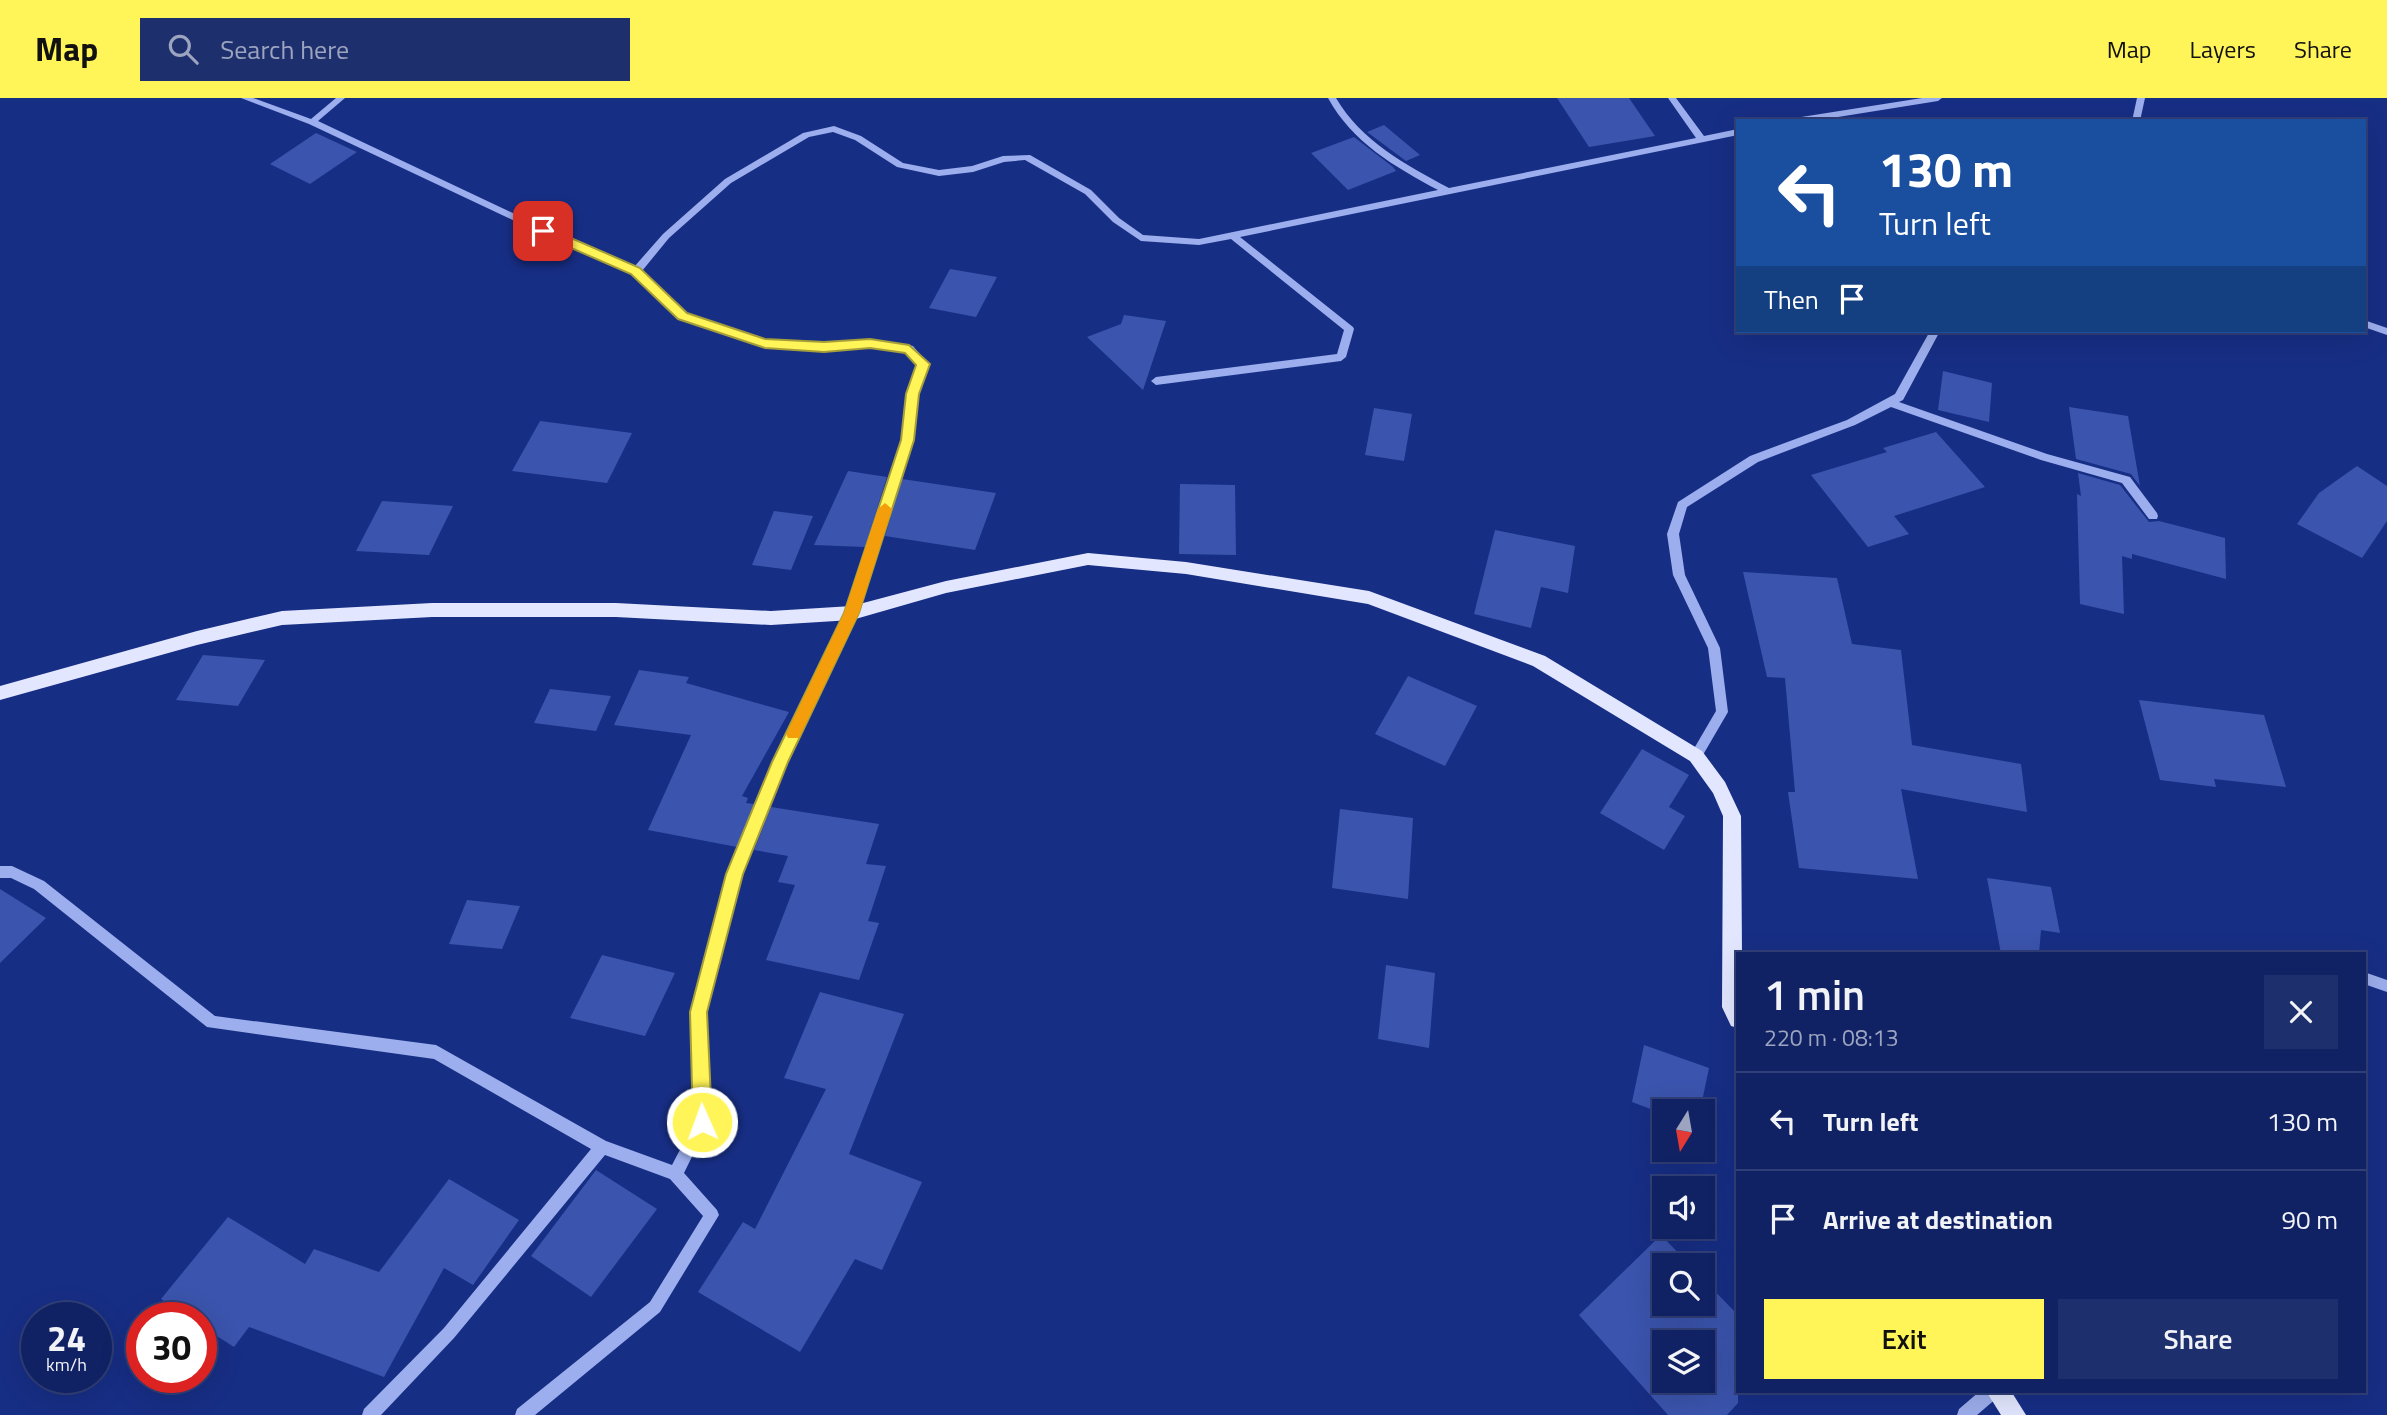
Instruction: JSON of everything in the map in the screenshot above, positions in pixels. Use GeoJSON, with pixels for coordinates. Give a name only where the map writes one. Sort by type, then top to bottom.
{"type":"FeatureCollection","features":[{"type":"Feature","properties":{"kind":"main road"},"geometry":{"type":"LineString","coordinates":[[0,692],[197,638],[282,618],[432,610],[616,610],[771,618],[852,613],[946,587],[1088,559],[1186,568],[1368,598],[1539,662],[1696,756],[1719,788],[1732,816],[1732,1007],[1736,1015]]}},
{"type":"Feature","properties":{"kind":"main road"},"geometry":{"type":"LineString","coordinates":[[1996,1393],[2015,1415]]}},
{"type":"Feature","properties":{"kind":"street"},"geometry":{"type":"LineString","coordinates":[[245,98],[312,122],[588,252],[636,271],[683,316],[765,344],[824,347],[870,344],[909,349],[923,364],[912,394],[907,440],[852,613],[780,762],[735,874],[698,1012],[702,1122],[675,1174]]}},
{"type":"Feature","properties":{"kind":"street"},"geometry":{"type":"LineString","coordinates":[[312,122],[341,98]]}},
{"type":"Feature","properties":{"kind":"street"},"geometry":{"type":"LineString","coordinates":[[1332,98],[1338,112],[1397,164],[1449,192]]}},
{"type":"Feature","properties":{"kind":"street"},"geometry":{"type":"LineString","coordinates":[[1672,98],[1702,139]]}},
{"type":"Feature","properties":{"kind":"street"},"geometry":{"type":"LineString","coordinates":[[1807,119],[1938,98]]}},
{"type":"Feature","properties":{"kind":"street"},"geometry":{"type":"LineString","coordinates":[[2136,119],[2141,98]]}},
{"type":"Feature","properties":{"kind":"street"},"geometry":{"type":"LineString","coordinates":[[636,271],[666,236],[728,181],[806,135],[834,129],[858,138],[900,165],[939,173],[973,169],[1003,159],[1027,157],[1088,192],[1116,220],[1141,238],[1199,242],[1736,132]]}},
{"type":"Feature","properties":{"kind":"street"},"geometry":{"type":"LineString","coordinates":[[1156,381],[1341,357],[1349,329],[1231,234]]}},
{"type":"Feature","properties":{"kind":"street"},"geometry":{"type":"LineString","coordinates":[[2366,324],[2387,331]]}},
{"type":"Feature","properties":{"kind":"street"},"geometry":{"type":"LineString","coordinates":[[1696,756],[1721,712],[1714,648],[1679,575],[1674,534],[1682,505],[1762,456],[1872,415],[1899,397],[1934,333]]}},
{"type":"Feature","properties":{"kind":"street"},"geometry":{"type":"LineString","coordinates":[[1890,403],[2045,457],[2126,480],[2152,516]]}},
{"type":"Feature","properties":{"kind":"street"},"geometry":{"type":"LineString","coordinates":[[0,872],[12,872],[39,885],[212,1022],[436,1052],[602,1147],[675,1174],[712,1215],[655,1307],[523,1415]]}},
{"type":"Feature","properties":{"kind":"street"},"geometry":{"type":"LineString","coordinates":[[2366,979],[2387,986]]}},
{"type":"Feature","properties":{"kind":"street"},"geometry":{"type":"LineString","coordinates":[[370,1415],[449,1333],[602,1147]]}},
{"type":"Feature","properties":{"kind":"street"},"geometry":{"type":"LineString","coordinates":[[1965,1415],[1992,1393]]}},
{"type":"Feature","properties":{"kind":"building"},"geometry":{"type":"Polygon","coordinates":[[[1557,98],[1629,98],[1655,136],[1589,147],[1557,98]]]}},
{"type":"Feature","properties":{"kind":"building"},"geometry":{"type":"Polygon","coordinates":[[[1384,125],[1420,155],[1406,161],[1367,132],[1384,125]]]}},
{"type":"Feature","properties":{"kind":"building"},"geometry":{"type":"Polygon","coordinates":[[[316,133],[357,152],[310,184],[270,164],[316,133]]]}},
{"type":"Feature","properties":{"kind":"building"},"geometry":{"type":"Polygon","coordinates":[[[1354,137],[1396,171],[1348,190],[1311,153],[1354,137]]]}},
{"type":"Feature","properties":{"kind":"building"},"geometry":{"type":"Polygon","coordinates":[[[950,269],[997,277],[976,317],[929,308],[950,269]]]}},
{"type":"Feature","properties":{"kind":"building"},"geometry":{"type":"Polygon","coordinates":[[[1124,315],[1166,321],[1143,390],[1087,337],[1121,324],[1124,315]]]}},
{"type":"Feature","properties":{"kind":"building"},"geometry":{"type":"Polygon","coordinates":[[[1943,371],[1992,383],[1989,422],[1938,410],[1943,371]]]}},
{"type":"Feature","properties":{"kind":"building"},"geometry":{"type":"Polygon","coordinates":[[[2069,407],[2128,416],[2140,486],[2131,474],[2076,459],[2069,407]]]}},
{"type":"Feature","properties":{"kind":"building"},"geometry":{"type":"Polygon","coordinates":[[[1374,408],[1412,414],[1404,461],[1365,455],[1374,408]]]}},
{"type":"Feature","properties":{"kind":"building"},"geometry":{"type":"Polygon","coordinates":[[[540,421],[632,433],[607,483],[512,471],[540,421]]]}},
{"type":"Feature","properties":{"kind":"building"},"geometry":{"type":"Polygon","coordinates":[[[1936,432],[1985,487],[1894,516],[1909,534],[1868,547],[1811,475],[1887,452],[1883,448],[1936,432]]]}},
{"type":"Feature","properties":{"kind":"building"},"geometry":{"type":"Polygon","coordinates":[[[2357,466],[2387,486],[2387,521],[2362,558],[2297,524],[2319,493],[2357,466]]]}},
{"type":"Feature","properties":{"kind":"building"},"geometry":{"type":"Polygon","coordinates":[[[848,471],[887,477],[865,547],[814,545],[848,471]]]}},
{"type":"Feature","properties":{"kind":"building"},"geometry":{"type":"Polygon","coordinates":[[[2078,473],[2120,485],[2149,522],[2159,521],[2225,538],[2226,579],[2132,554],[2132,559],[2122,556],[2124,614],[2080,604],[2077,494],[2081,496],[2078,473]]]}},
{"type":"Feature","properties":{"kind":"building"},"geometry":{"type":"Polygon","coordinates":[[[902,479],[996,493],[975,550],[885,536],[902,479]]]}},
{"type":"Feature","properties":{"kind":"building"},"geometry":{"type":"Polygon","coordinates":[[[1180,484],[1235,485],[1236,555],[1179,554],[1180,484]]]}},
{"type":"Feature","properties":{"kind":"building"},"geometry":{"type":"Polygon","coordinates":[[[382,501],[453,506],[429,555],[356,551],[382,501]]]}},
{"type":"Feature","properties":{"kind":"building"},"geometry":{"type":"Polygon","coordinates":[[[774,511],[813,516],[791,570],[752,565],[774,511]]]}},
{"type":"Feature","properties":{"kind":"building"},"geometry":{"type":"Polygon","coordinates":[[[1495,530],[1575,546],[1568,593],[1541,587],[1531,628],[1474,614],[1495,530]]]}},
{"type":"Feature","properties":{"kind":"building"},"geometry":{"type":"Polygon","coordinates":[[[1743,572],[1837,578],[1852,644],[1901,650],[1912,745],[2021,764],[2027,812],[1901,789],[1918,879],[1799,868],[1788,792],[1795,792],[1785,678],[1767,677],[1743,572]]]}},
{"type":"Feature","properties":{"kind":"building"},"geometry":{"type":"Polygon","coordinates":[[[203,655],[265,660],[238,706],[176,700],[203,655]]]}},
{"type":"Feature","properties":{"kind":"building"},"geometry":{"type":"Polygon","coordinates":[[[639,670],[689,677],[686,683],[789,712],[742,796],[748,798],[746,803],[754,804],[737,847],[648,830],[691,735],[614,725],[639,670]]]}},
{"type":"Feature","properties":{"kind":"building"},"geometry":{"type":"Polygon","coordinates":[[[1408,676],[1477,706],[1445,766],[1375,734],[1408,676]]]}},
{"type":"Feature","properties":{"kind":"building"},"geometry":{"type":"Polygon","coordinates":[[[550,689],[611,696],[596,731],[534,723],[550,689]]]}},
{"type":"Feature","properties":{"kind":"building"},"geometry":{"type":"Polygon","coordinates":[[[2139,700],[2264,715],[2286,787],[2214,779],[2216,787],[2160,780],[2139,700]]]}},
{"type":"Feature","properties":{"kind":"building"},"geometry":{"type":"Polygon","coordinates":[[[1642,749],[1689,775],[1669,807],[1685,816],[1664,850],[1600,813],[1642,749]]]}},
{"type":"Feature","properties":{"kind":"building"},"geometry":{"type":"Polygon","coordinates":[[[771,807],[879,824],[866,864],[886,866],[868,921],[879,923],[859,980],[766,960],[795,885],[778,882],[788,856],[754,850],[771,807]]]}},
{"type":"Feature","properties":{"kind":"building"},"geometry":{"type":"Polygon","coordinates":[[[1340,809],[1413,818],[1408,899],[1332,888],[1340,809]]]}},
{"type":"Feature","properties":{"kind":"building"},"geometry":{"type":"Polygon","coordinates":[[[1987,878],[2051,887],[2060,933],[2041,930],[2039,952],[2001,952],[1987,878]]]}},
{"type":"Feature","properties":{"kind":"building"},"geometry":{"type":"Polygon","coordinates":[[[0,889],[46,918],[0,963],[0,889]]]}},
{"type":"Feature","properties":{"kind":"building"},"geometry":{"type":"Polygon","coordinates":[[[467,900],[520,906],[502,949],[449,944],[467,900]]]}},
{"type":"Feature","properties":{"kind":"building"},"geometry":{"type":"Polygon","coordinates":[[[602,955],[675,973],[645,1036],[570,1018],[602,955]]]}},
{"type":"Feature","properties":{"kind":"building"},"geometry":{"type":"Polygon","coordinates":[[[1386,965],[1435,973],[1429,1048],[1378,1039],[1386,965]]]}},
{"type":"Feature","properties":{"kind":"building"},"geometry":{"type":"Polygon","coordinates":[[[820,992],[904,1014],[849,1154],[922,1182],[882,1270],[855,1259],[800,1352],[698,1292],[743,1222],[755,1229],[826,1089],[784,1078],[820,992]]]}},
{"type":"Feature","properties":{"kind":"building"},"geometry":{"type":"Polygon","coordinates":[[[1644,1045],[1709,1068],[1703,1099],[1652,1099],[1652,1110],[1632,1102],[1644,1045]]]}},
{"type":"Feature","properties":{"kind":"building"},"geometry":{"type":"Polygon","coordinates":[[[596,1170],[657,1209],[591,1297],[531,1256],[596,1170]]]}},
{"type":"Feature","properties":{"kind":"building"},"geometry":{"type":"Polygon","coordinates":[[[449,1179],[519,1220],[473,1285],[444,1268],[384,1377],[249,1327],[234,1347],[217,1336],[217,1302],[165,1302],[161,1299],[228,1217],[305,1264],[314,1249],[379,1272],[449,1179]]]}},
{"type":"Feature","properties":{"kind":"building"},"geometry":{"type":"Polygon","coordinates":[[[1657,1239],[1665,1239],[1678,1253],[1652,1253],[1652,1316],[1715,1316],[1715,1291],[1736,1313],[1738,1403],[1727,1415],[1668,1415],[1579,1315],[1657,1239]]]}},
{"type":"Feature","properties":{"kind":"slow traffic"},"geometry":{"type":"LineString","coordinates":[[794,734],[852,613],[885,509]]}},
{"type":"Feature","properties":{"kind":"route"},"geometry":{"type":"LineString","coordinates":[[543,231],[636,271],[659,296],[683,316],[765,344],[824,347],[870,344],[909,349],[923,364],[912,394],[907,440],[852,613],[780,762],[735,874],[698,1012],[702,1122]]}}]}
